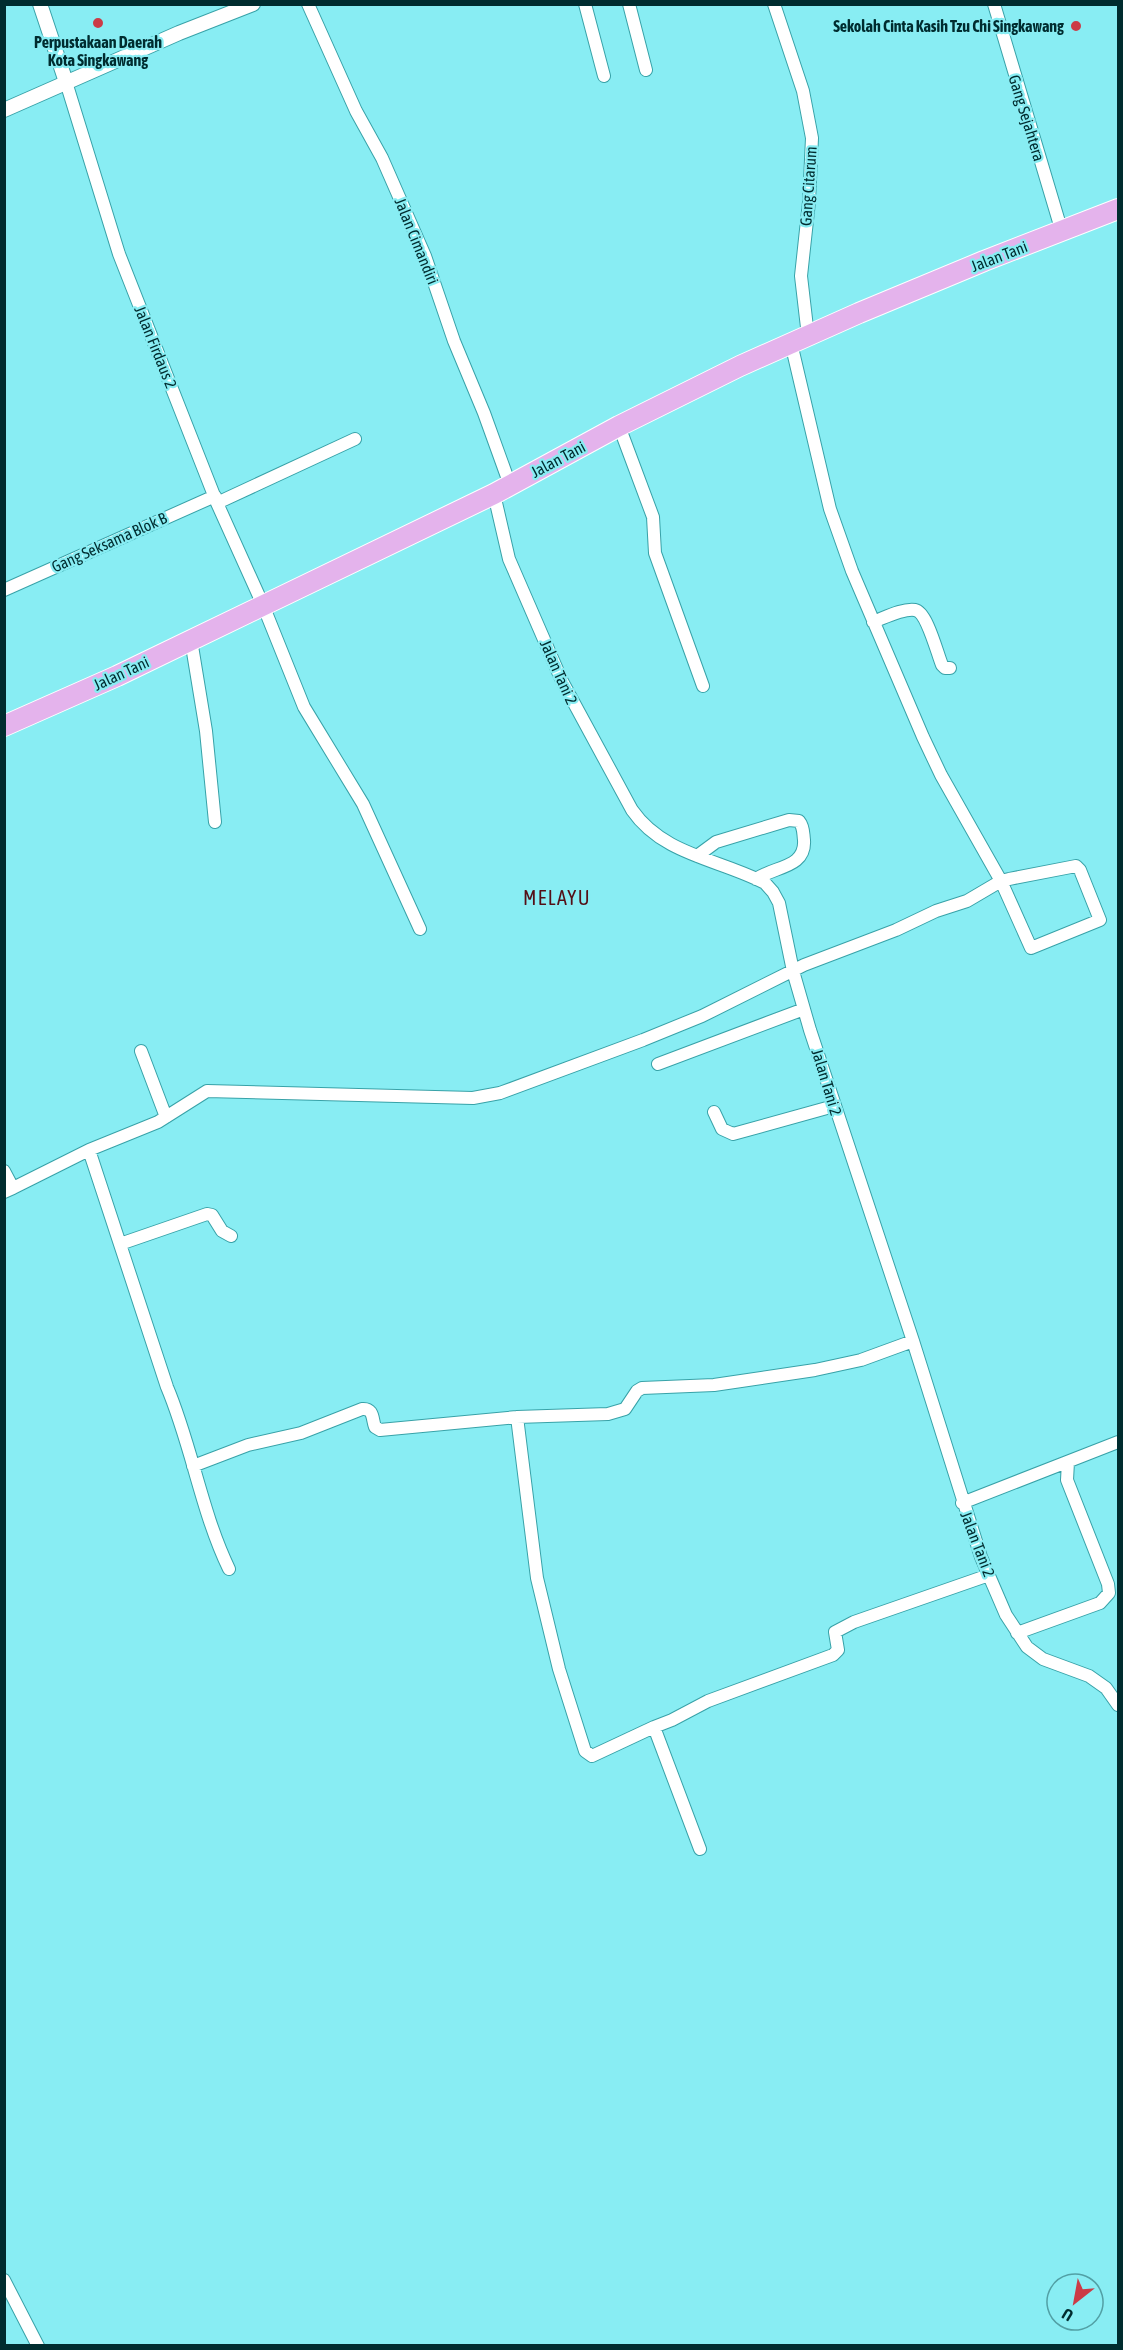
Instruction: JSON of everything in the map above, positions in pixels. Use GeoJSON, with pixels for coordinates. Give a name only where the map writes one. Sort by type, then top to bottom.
{"type":"FeatureCollection","features":[{"type":"Feature","properties":{"kind":"highway","name":"Jalan Tani"},"geometry":{"type":"LineString","coordinates":[[4,726],[191,640],[502,489],[620,426],[800,339],[984,261],[1119,209]]}},
{"type":"Feature","properties":{"kind":"street"},"geometry":{"type":"LineString","coordinates":[[40,4],[66,82]]}},
{"type":"Feature","properties":{"kind":"street"},"geometry":{"type":"LineString","coordinates":[[4,110],[179,33],[253,4]]}},
{"type":"Feature","properties":{"kind":"street","name":"Jalan Cimandiri"},"geometry":{"type":"LineString","coordinates":[[308,4],[356,111],[382,158],[425,256],[454,342],[484,413],[502,489]]}},
{"type":"Feature","properties":{"kind":"street"},"geometry":{"type":"LineString","coordinates":[[585,4],[604,76]]}},
{"type":"Feature","properties":{"kind":"street"},"geometry":{"type":"LineString","coordinates":[[629,4],[646,70]]}},
{"type":"Feature","properties":{"kind":"street","name":"Gang Citarum"},"geometry":{"type":"LineString","coordinates":[[774,4],[803,91],[812,138],[810,192],[801,276],[800,339],[830,509],[852,572],[941,775],[1001,881],[1031,948],[1100,920],[1080,870],[1076,866],[1001,881]]}},
{"type":"Feature","properties":{"kind":"street","name":"Gang Sejahtera"},"geometry":{"type":"LineString","coordinates":[[994,4],[1062,232]]}},
{"type":"Feature","properties":{"kind":"street","name":"Jalan Firdaus 2"},"geometry":{"type":"LineString","coordinates":[[66,82],[119,254],[216,500],[263,605],[304,707],[363,804],[420,929]]}},
{"type":"Feature","properties":{"kind":"street"},"geometry":{"type":"LineString","coordinates":[[620,426],[650,506],[653,517],[655,553],[703,686]]}},
{"type":"Feature","properties":{"kind":"street","name":"Gang Seksama Blok B"},"geometry":{"type":"LineString","coordinates":[[4,590],[355,439]]}},
{"type":"Feature","properties":{"kind":"street","name":"Jalan Tani 2"},"geometry":{"type":"LineString","coordinates":[[502,489],[509,559],[562,681],[642,825],[685,852],[765,883],[779,903],[793,971],[834,1106],[913,1341],[962,1503],[1006,1615],[1027,1647],[1043,1659],[1089,1676],[1106,1688],[1119,1705]]}},
{"type":"Feature","properties":{"kind":"street"},"geometry":{"type":"LineString","coordinates":[[873,622],[909,610],[917,610],[924,616],[942,665],[950,668]]}},
{"type":"Feature","properties":{"kind":"street"},"geometry":{"type":"LineString","coordinates":[[191,640],[206,732],[215,822]]}},
{"type":"Feature","properties":{"kind":"street"},"geometry":{"type":"LineString","coordinates":[[697,855],[716,842],[789,820],[799,821],[803,826],[804,837],[802,856],[756,879]]}},
{"type":"Feature","properties":{"kind":"street"},"geometry":{"type":"LineString","coordinates":[[4,1171],[9,1190],[89,1150],[165,1117],[207,1091],[473,1098],[500,1093],[702,1016],[804,965],[896,930],[936,911],[967,901],[1001,881]]}},
{"type":"Feature","properties":{"kind":"street"},"geometry":{"type":"LineString","coordinates":[[658,1064],[804,1009]]}},
{"type":"Feature","properties":{"kind":"street"},"geometry":{"type":"LineString","coordinates":[[141,1051],[165,1117]]}},
{"type":"Feature","properties":{"kind":"street"},"geometry":{"type":"LineString","coordinates":[[714,1112],[722,1129],[733,1134],[834,1106]]}},
{"type":"Feature","properties":{"kind":"street"},"geometry":{"type":"LineString","coordinates":[[89,1150],[177,1411],[213,1534],[229,1569]]}},
{"type":"Feature","properties":{"kind":"street"},"geometry":{"type":"LineString","coordinates":[[120,1244],[207,1214],[212,1215],[222,1231],[231,1236]]}},
{"type":"Feature","properties":{"kind":"street"},"geometry":{"type":"LineString","coordinates":[[193,1466],[248,1445],[301,1433],[362,1408],[369,1410],[375,1427],[380,1430],[517,1417],[578,1416],[619,1412],[629,1405],[636,1391],[642,1388],[714,1385],[815,1370],[861,1360],[913,1341]]}},
{"type":"Feature","properties":{"kind":"street"},"geometry":{"type":"LineString","coordinates":[[517,1417],[537,1578],[559,1669],[585,1751],[592,1755],[672,1720],[716,1697],[833,1655],[838,1650],[835,1632],[854,1622],[989,1575]]}},
{"type":"Feature","properties":{"kind":"street"},"geometry":{"type":"LineString","coordinates":[[962,1503],[1119,1442]]}},
{"type":"Feature","properties":{"kind":"street"},"geometry":{"type":"LineString","coordinates":[[1017,1633],[1100,1603],[1109,1593],[1108,1584],[1067,1480],[1068,1462]]}},
{"type":"Feature","properties":{"kind":"street"},"geometry":{"type":"LineString","coordinates":[[654,1727],[700,1849]]}},
{"type":"Feature","properties":{"kind":"street"},"geometry":{"type":"LineString","coordinates":[[4,2280],[38,2346]]}},
{"type":"Feature","properties":{"kind":"place","name":"Perpustakaan Daerah Kota Singkawang"},"geometry":{"type":"Point","coordinates":[98,23]}},
{"type":"Feature","properties":{"kind":"place","name":"Sekolah Cinta Kasih Tzu Chi Singkawang"},"geometry":{"type":"Point","coordinates":[1076,26]}},
{"type":"Feature","properties":{"kind":"district","name":"MELAYU"},"geometry":{"type":"Point","coordinates":[557,898]}}]}
